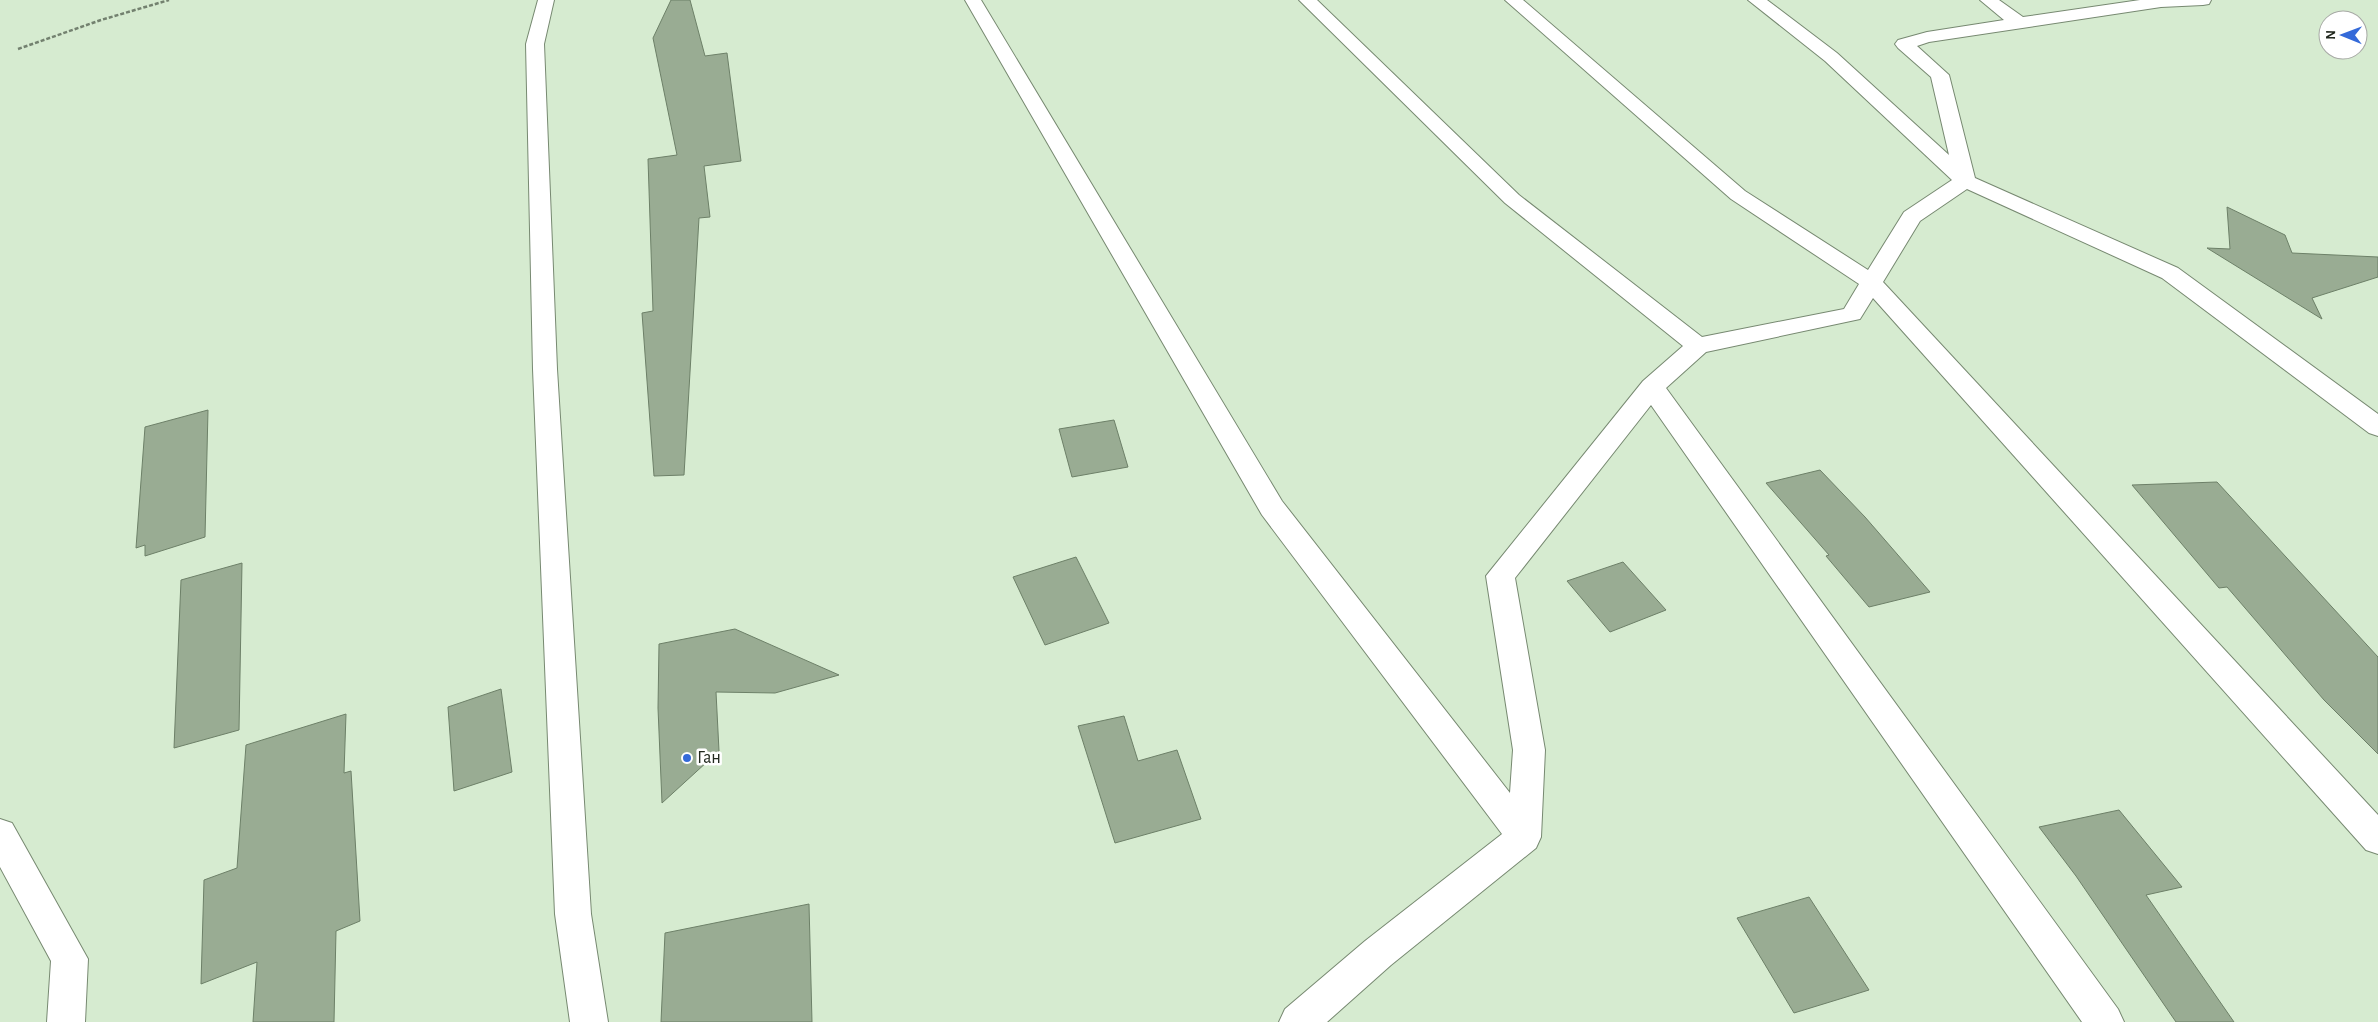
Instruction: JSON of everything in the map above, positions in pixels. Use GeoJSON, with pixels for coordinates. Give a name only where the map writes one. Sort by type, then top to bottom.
{"type":"FeatureCollection","features":[{"type":"Feature","properties":{"kind":"street"},"geometry":{"type":"LineString","coordinates":[[546,0],[535,44],[544,369],[573,914],[589,1022]]}},
{"type":"Feature","properties":{"kind":"street"},"geometry":{"type":"LineString","coordinates":[[973,0],[1272,508],[1524,837]]}},
{"type":"Feature","properties":{"kind":"street"},"geometry":{"type":"LineString","coordinates":[[1307,0],[1512,199],[1698,346]]}},
{"type":"Feature","properties":{"kind":"street"},"geometry":{"type":"LineString","coordinates":[[1513,0],[1738,195],[1871,282],[2378,839]]}},
{"type":"Feature","properties":{"kind":"street"},"geometry":{"type":"LineString","coordinates":[[1756,0],[1831,57],[1964,181],[2170,273],[2378,427]]}},
{"type":"Feature","properties":{"kind":"street"},"geometry":{"type":"LineString","coordinates":[[1988,0],[2019,23]]}},
{"type":"Feature","properties":{"kind":"street"},"geometry":{"type":"LineString","coordinates":[[1964,181],[1940,75],[1904,44],[1927,37],[2161,2],[2203,0]]}},
{"type":"Feature","properties":{"kind":"street"},"geometry":{"type":"LineString","coordinates":[[1298,1022],[1378,953],[1524,837],[1529,750],[1500,576],[1652,387],[1698,346],[1852,314],[1912,217],[1964,181]]}},
{"type":"Feature","properties":{"kind":"street"},"geometry":{"type":"LineString","coordinates":[[1652,387],[2105,1022]]}},
{"type":"Feature","properties":{"kind":"street"},"geometry":{"type":"LineString","coordinates":[[0,834],[70,959],[66,1022]]}},
{"type":"Feature","properties":{"kind":"path"},"geometry":{"type":"LineString","coordinates":[[18,49],[102,20],[169,0]]}},
{"type":"Feature","properties":{"kind":"building"},"geometry":{"type":"Polygon","coordinates":[[[671,0],[690,0],[705,56],[727,53],[741,161],[704,166],[710,217],[699,218],[684,475],[654,476],[642,313],[653,311],[648,159],[677,155],[653,38],[671,0]]]}},
{"type":"Feature","properties":{"kind":"building"},"geometry":{"type":"Polygon","coordinates":[[[2227,207],[2285,235],[2292,253],[2378,257],[2378,277],[2312,298],[2322,319],[2207,248],[2230,249],[2227,207]]]}},
{"type":"Feature","properties":{"kind":"building"},"geometry":{"type":"Polygon","coordinates":[[[208,410],[205,537],[145,556],[145,545],[136,548],[145,427],[208,410]]]}},
{"type":"Feature","properties":{"kind":"building"},"geometry":{"type":"Polygon","coordinates":[[[1114,420],[1128,467],[1072,477],[1059,429],[1114,420]]]}},
{"type":"Feature","properties":{"kind":"building"},"geometry":{"type":"Polygon","coordinates":[[[1820,470],[1865,517],[1930,592],[1869,607],[1826,556],[1829,555],[1766,483],[1820,470]]]}},
{"type":"Feature","properties":{"kind":"building"},"geometry":{"type":"Polygon","coordinates":[[[2217,482],[2378,657],[2378,754],[2324,700],[2227,587],[2219,588],[2132,485],[2217,482]]]}},
{"type":"Feature","properties":{"kind":"building"},"geometry":{"type":"Polygon","coordinates":[[[1076,557],[1109,623],[1045,645],[1013,577],[1076,557]]]}},
{"type":"Feature","properties":{"kind":"building"},"geometry":{"type":"Polygon","coordinates":[[[1623,562],[1666,610],[1610,632],[1567,581],[1623,562]]]}},
{"type":"Feature","properties":{"kind":"building"},"geometry":{"type":"Polygon","coordinates":[[[242,563],[239,730],[174,748],[181,580],[242,563]]]}},
{"type":"Feature","properties":{"kind":"building"},"geometry":{"type":"Polygon","coordinates":[[[735,629],[839,675],[775,693],[716,692],[719,751],[662,803],[658,708],[659,644],[735,629]]]}},
{"type":"Feature","properties":{"kind":"building"},"geometry":{"type":"Polygon","coordinates":[[[501,689],[512,772],[454,791],[448,707],[501,689]]]}},
{"type":"Feature","properties":{"kind":"building"},"geometry":{"type":"Polygon","coordinates":[[[346,714],[344,773],[351,771],[360,921],[336,931],[334,1022],[253,1022],[257,962],[201,984],[204,880],[237,868],[246,745],[346,714]]]}},
{"type":"Feature","properties":{"kind":"building"},"geometry":{"type":"Polygon","coordinates":[[[1124,716],[1138,761],[1177,750],[1201,819],[1115,843],[1078,726],[1124,716]]]}},
{"type":"Feature","properties":{"kind":"building"},"geometry":{"type":"Polygon","coordinates":[[[2119,810],[2182,887],[2146,895],[2234,1022],[2176,1022],[2076,876],[2039,827],[2119,810]]]}},
{"type":"Feature","properties":{"kind":"building"},"geometry":{"type":"Polygon","coordinates":[[[1809,897],[1869,990],[1794,1013],[1737,918],[1809,897]]]}},
{"type":"Feature","properties":{"kind":"building"},"geometry":{"type":"Polygon","coordinates":[[[809,904],[812,1022],[661,1022],[665,933],[809,904]]]}},
{"type":"Feature","properties":{"kind":"place","name":"Ган"},"geometry":{"type":"Point","coordinates":[687,758]}}]}
